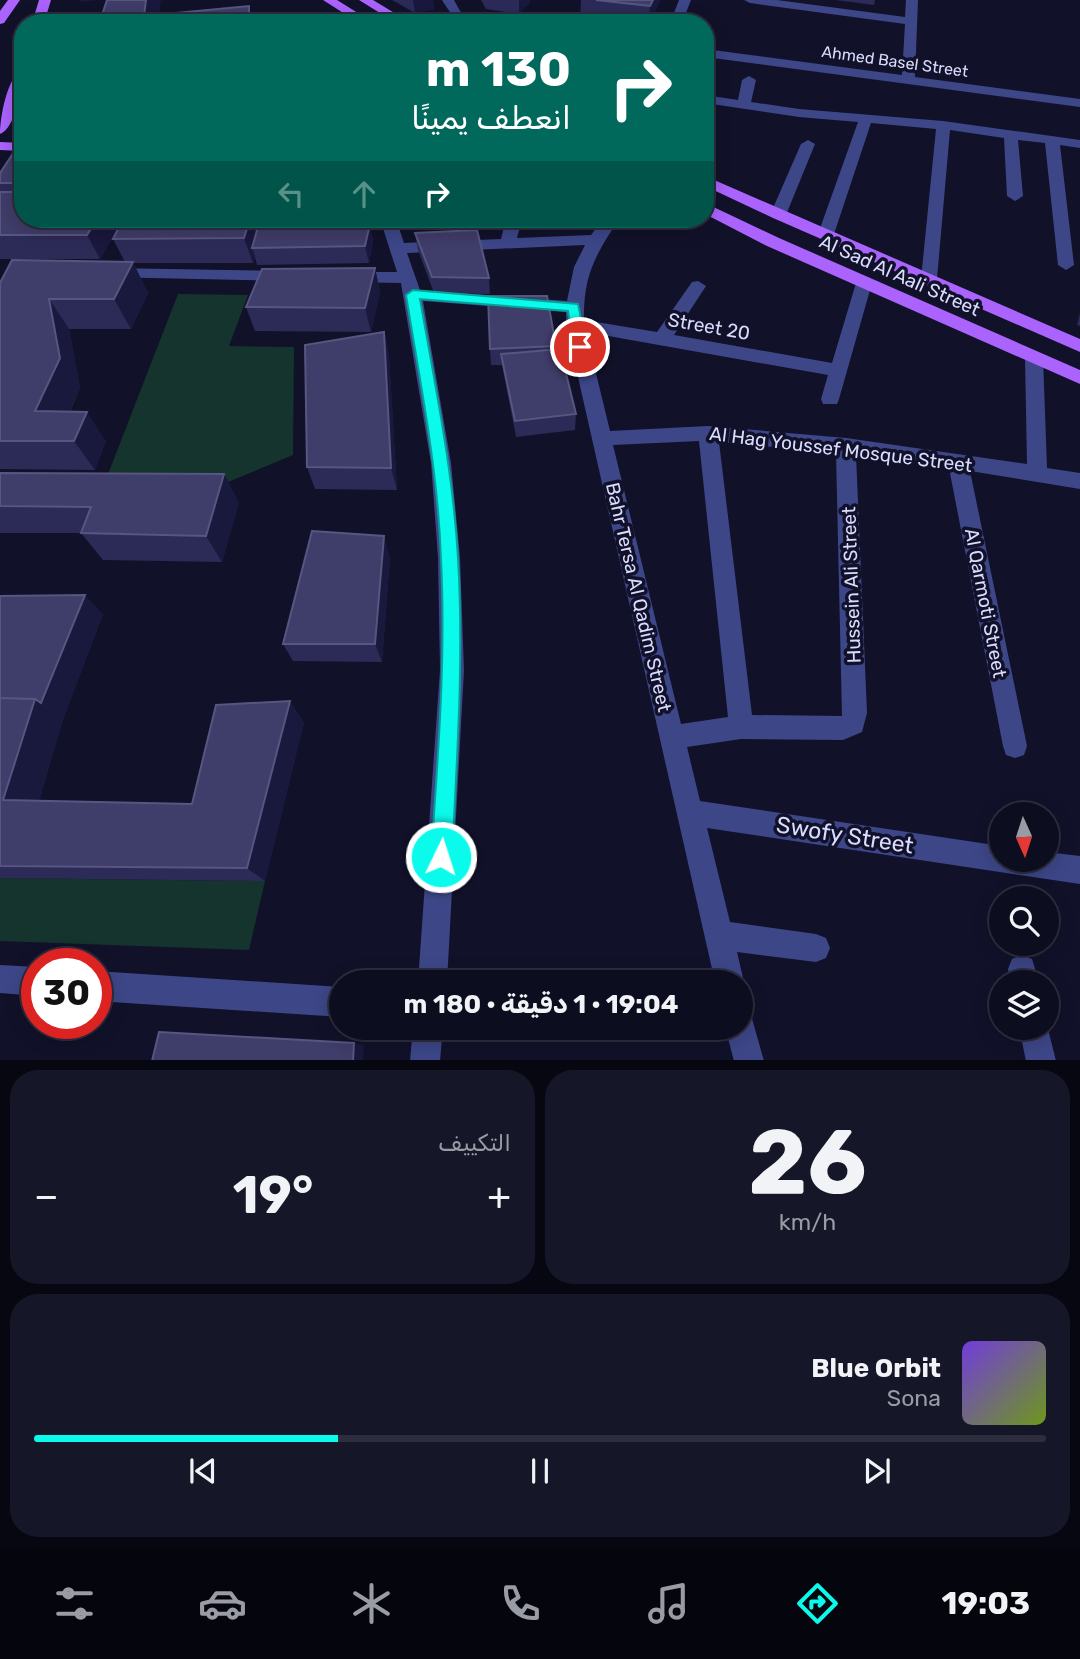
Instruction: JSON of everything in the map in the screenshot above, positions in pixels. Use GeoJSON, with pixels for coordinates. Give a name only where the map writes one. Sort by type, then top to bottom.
{"type":"FeatureCollection","features":[{"type":"Feature","properties":{"kind":"main road"},"geometry":{"type":"LineString","coordinates":[[0,20],[14,0]]}},
{"type":"Feature","properties":{"kind":"main road"},"geometry":{"type":"LineString","coordinates":[[329,0],[353,14]]}},
{"type":"Feature","properties":{"kind":"main road"},"geometry":{"type":"LineString","coordinates":[[365,0],[389,14]]}},
{"type":"Feature","properties":{"kind":"main road"},"geometry":{"type":"LineString","coordinates":[[0,130],[14,95]]}},
{"type":"Feature","properties":{"kind":"main road","name":"Al Sad Al Aali Street"},"geometry":{"type":"LineString","coordinates":[[714,184],[778,215],[1080,346]]}},
{"type":"Feature","properties":{"kind":"main road","name":"Al Sad Al Aali Street"},"geometry":{"type":"LineString","coordinates":[[714,212],[798,254],[1080,377]]}},
{"type":"Feature","properties":{"kind":"main road"},"geometry":{"type":"LineString","coordinates":[[754,232],[774,228],[778,215]]}},
{"type":"Feature","properties":{"kind":"main road"},"geometry":{"type":"LineString","coordinates":[[798,254],[797,246],[801,239],[823,233]]}},
{"type":"Feature","properties":{"kind":"street"},"geometry":{"type":"LineString","coordinates":[[750,0],[911,21]]}},
{"type":"Feature","properties":{"kind":"street"},"geometry":{"type":"LineString","coordinates":[[908,80],[912,0]]}},
{"type":"Feature","properties":{"kind":"street","name":"Ahmed Basel Street"},"geometry":{"type":"LineString","coordinates":[[714,54],[1080,103]]}},
{"type":"Feature","properties":{"kind":"street"},"geometry":{"type":"LineString","coordinates":[[743,106],[749,79]]}},
{"type":"Feature","properties":{"kind":"street"},"geometry":{"type":"LineString","coordinates":[[714,101],[743,106],[943,125],[1080,145]]}},
{"type":"Feature","properties":{"kind":"street"},"geometry":{"type":"LineString","coordinates":[[823,233],[866,118]]}},
{"type":"Feature","properties":{"kind":"street"},"geometry":{"type":"LineString","coordinates":[[929,279],[943,125]]}},
{"type":"Feature","properties":{"kind":"street"},"geometry":{"type":"LineString","coordinates":[[1010,134],[1015,196]]}},
{"type":"Feature","properties":{"kind":"street"},"geometry":{"type":"LineString","coordinates":[[1052,141],[1066,265]]}},
{"type":"Feature","properties":{"kind":"street"},"geometry":{"type":"LineString","coordinates":[[778,215],[808,144]]}},
{"type":"Feature","properties":{"kind":"street"},"geometry":{"type":"LineString","coordinates":[[506,244],[511,228]]}},
{"type":"Feature","properties":{"kind":"street","name":"Bahr Tersa Al Qadim Street"},"geometry":{"type":"LineString","coordinates":[[604,228],[594,240],[579,270],[574,315],[727,970]]}},
{"type":"Feature","properties":{"kind":"street"},"geometry":{"type":"LineString","coordinates":[[433,970],[452,670],[450,557],[441,463],[411,286],[391,236],[506,244],[594,240]]}},
{"type":"Feature","properties":{"kind":"street"},"geometry":{"type":"LineString","coordinates":[[95,273],[300,276]]}},
{"type":"Feature","properties":{"kind":"street","name":"Street 20"},"geometry":{"type":"LineString","coordinates":[[327,276],[411,286],[574,315],[662,339],[837,370]]}},
{"type":"Feature","properties":{"kind":"street"},"geometry":{"type":"LineString","coordinates":[[830,399],[864,283]]}},
{"type":"Feature","properties":{"kind":"street"},"geometry":{"type":"LineString","coordinates":[[662,339],[698,285]]}},
{"type":"Feature","properties":{"kind":"street"},"geometry":{"type":"LineString","coordinates":[[1034,357],[1037,474]]}},
{"type":"Feature","properties":{"kind":"street","name":"Al Hag Youssef Mosque Street"},"geometry":{"type":"LineString","coordinates":[[601,439],[654,433],[708,433],[846,446],[1080,481]]}},
{"type":"Feature","properties":{"kind":"street"},"geometry":{"type":"LineString","coordinates":[[673,737],[741,727],[708,433]]}},
{"type":"Feature","properties":{"kind":"street","name":"Hussein Ali Street"},"geometry":{"type":"LineString","coordinates":[[741,727],[844,728],[853,723],[856,713],[846,446]]}},
{"type":"Feature","properties":{"kind":"street","name":"Al Qarmoti Street"},"geometry":{"type":"LineString","coordinates":[[958,461],[1015,746]]}},
{"type":"Feature","properties":{"kind":"street","name":"Swofy Street"},"geometry":{"type":"LineString","coordinates":[[689,812],[989,857]]}},
{"type":"Feature","properties":{"kind":"street","name":"Swofy Street"},"geometry":{"type":"LineString","coordinates":[[1059,867],[1080,870]]}},
{"type":"Feature","properties":{"kind":"street"},"geometry":{"type":"LineString","coordinates":[[719,935],[816,947]]}},
{"type":"Feature","properties":{"kind":"street"},"geometry":{"type":"LineString","coordinates":[[0,979],[21,981]]}},
{"type":"Feature","properties":{"kind":"street"},"geometry":{"type":"LineString","coordinates":[[112,987],[329,1001]]}},
{"type":"Feature","properties":{"kind":"street"},"geometry":{"type":"LineString","coordinates":[[425,1060],[427,1040]]}},
{"type":"Feature","properties":{"kind":"street"},"geometry":{"type":"LineString","coordinates":[[744,1040],[749,1060]]}},
{"type":"Feature","properties":{"kind":"street"},"geometry":{"type":"LineString","coordinates":[[1037,1040],[1041,1060]]}},
{"type":"Feature","properties":{"kind":"green space"},"geometry":{"type":"Polygon","coordinates":[[[178,294],[248,295],[229,346],[294,347],[293,455],[209,490],[103,487],[178,294]]]}},
{"type":"Feature","properties":{"kind":"green space"},"geometry":{"type":"Polygon","coordinates":[[[0,878],[265,881],[249,950],[0,941],[0,878]]]}},
{"type":"Feature","properties":{"kind":"building"},"geometry":{"type":"Polygon","coordinates":[[[107,0],[146,0],[144,14],[102,14],[107,0]]]}},
{"type":"Feature","properties":{"kind":"building"},"geometry":{"type":"Polygon","coordinates":[[[596,0],[653,0],[650,6],[596,0]]]}},
{"type":"Feature","properties":{"kind":"building"},"geometry":{"type":"Polygon","coordinates":[[[249,6],[249,14],[165,14],[249,6]]]}},
{"type":"Feature","properties":{"kind":"building"},"geometry":{"type":"Polygon","coordinates":[[[14,152],[14,183],[0,183],[0,173],[14,152]]]}},
{"type":"Feature","properties":{"kind":"building"},"geometry":{"type":"Polygon","coordinates":[[[0,192],[14,192],[14,228],[91,228],[87,235],[0,235],[0,192]]]}},
{"type":"Feature","properties":{"kind":"building"},"geometry":{"type":"Polygon","coordinates":[[[118,228],[247,228],[244,238],[113,239],[118,228]]]}},
{"type":"Feature","properties":{"kind":"building"},"geometry":{"type":"Polygon","coordinates":[[[258,228],[369,228],[365,246],[252,248],[258,228]]]}},
{"type":"Feature","properties":{"kind":"building"},"geometry":{"type":"Polygon","coordinates":[[[477,230],[489,278],[432,277],[415,233],[477,230]]]}},
{"type":"Feature","properties":{"kind":"building"},"geometry":{"type":"Polygon","coordinates":[[[12,260],[133,262],[114,299],[49,299],[60,358],[35,411],[87,412],[74,441],[0,441],[0,283],[12,260]]]}},
{"type":"Feature","properties":{"kind":"building"},"geometry":{"type":"Polygon","coordinates":[[[375,268],[365,308],[246,307],[262,269],[375,268]]]}},
{"type":"Feature","properties":{"kind":"building"},"geometry":{"type":"Polygon","coordinates":[[[488,296],[547,296],[556,346],[490,349],[488,296]]]}},
{"type":"Feature","properties":{"kind":"building"},"geometry":{"type":"Polygon","coordinates":[[[384,332],[391,468],[307,467],[305,345],[384,332]]]}},
{"type":"Feature","properties":{"kind":"building"},"geometry":{"type":"Polygon","coordinates":[[[560,349],[576,414],[515,421],[501,354],[560,349]]]}},
{"type":"Feature","properties":{"kind":"building"},"geometry":{"type":"Polygon","coordinates":[[[0,473],[224,474],[206,536],[81,533],[91,507],[0,506],[0,473]]]}},
{"type":"Feature","properties":{"kind":"building"},"geometry":{"type":"Polygon","coordinates":[[[312,531],[384,536],[375,644],[283,644],[312,531]]]}},
{"type":"Feature","properties":{"kind":"building"},"geometry":{"type":"Polygon","coordinates":[[[85,595],[41,703],[35,699],[0,698],[0,596],[85,595]]]}},
{"type":"Feature","properties":{"kind":"building"},"geometry":{"type":"Polygon","coordinates":[[[0,698],[35,699],[3,800],[192,804],[216,705],[290,701],[247,868],[0,866],[0,698]]]}},
{"type":"Feature","properties":{"kind":"building"},"geometry":{"type":"Polygon","coordinates":[[[159,1032],[354,1043],[353,1060],[152,1060],[159,1032]]]}},
{"type":"Feature","properties":{"kind":"route"},"geometry":{"type":"LineString","coordinates":[[441,857],[452,670],[450,557],[441,463],[413,295],[574,307],[580,347]]}}]}
